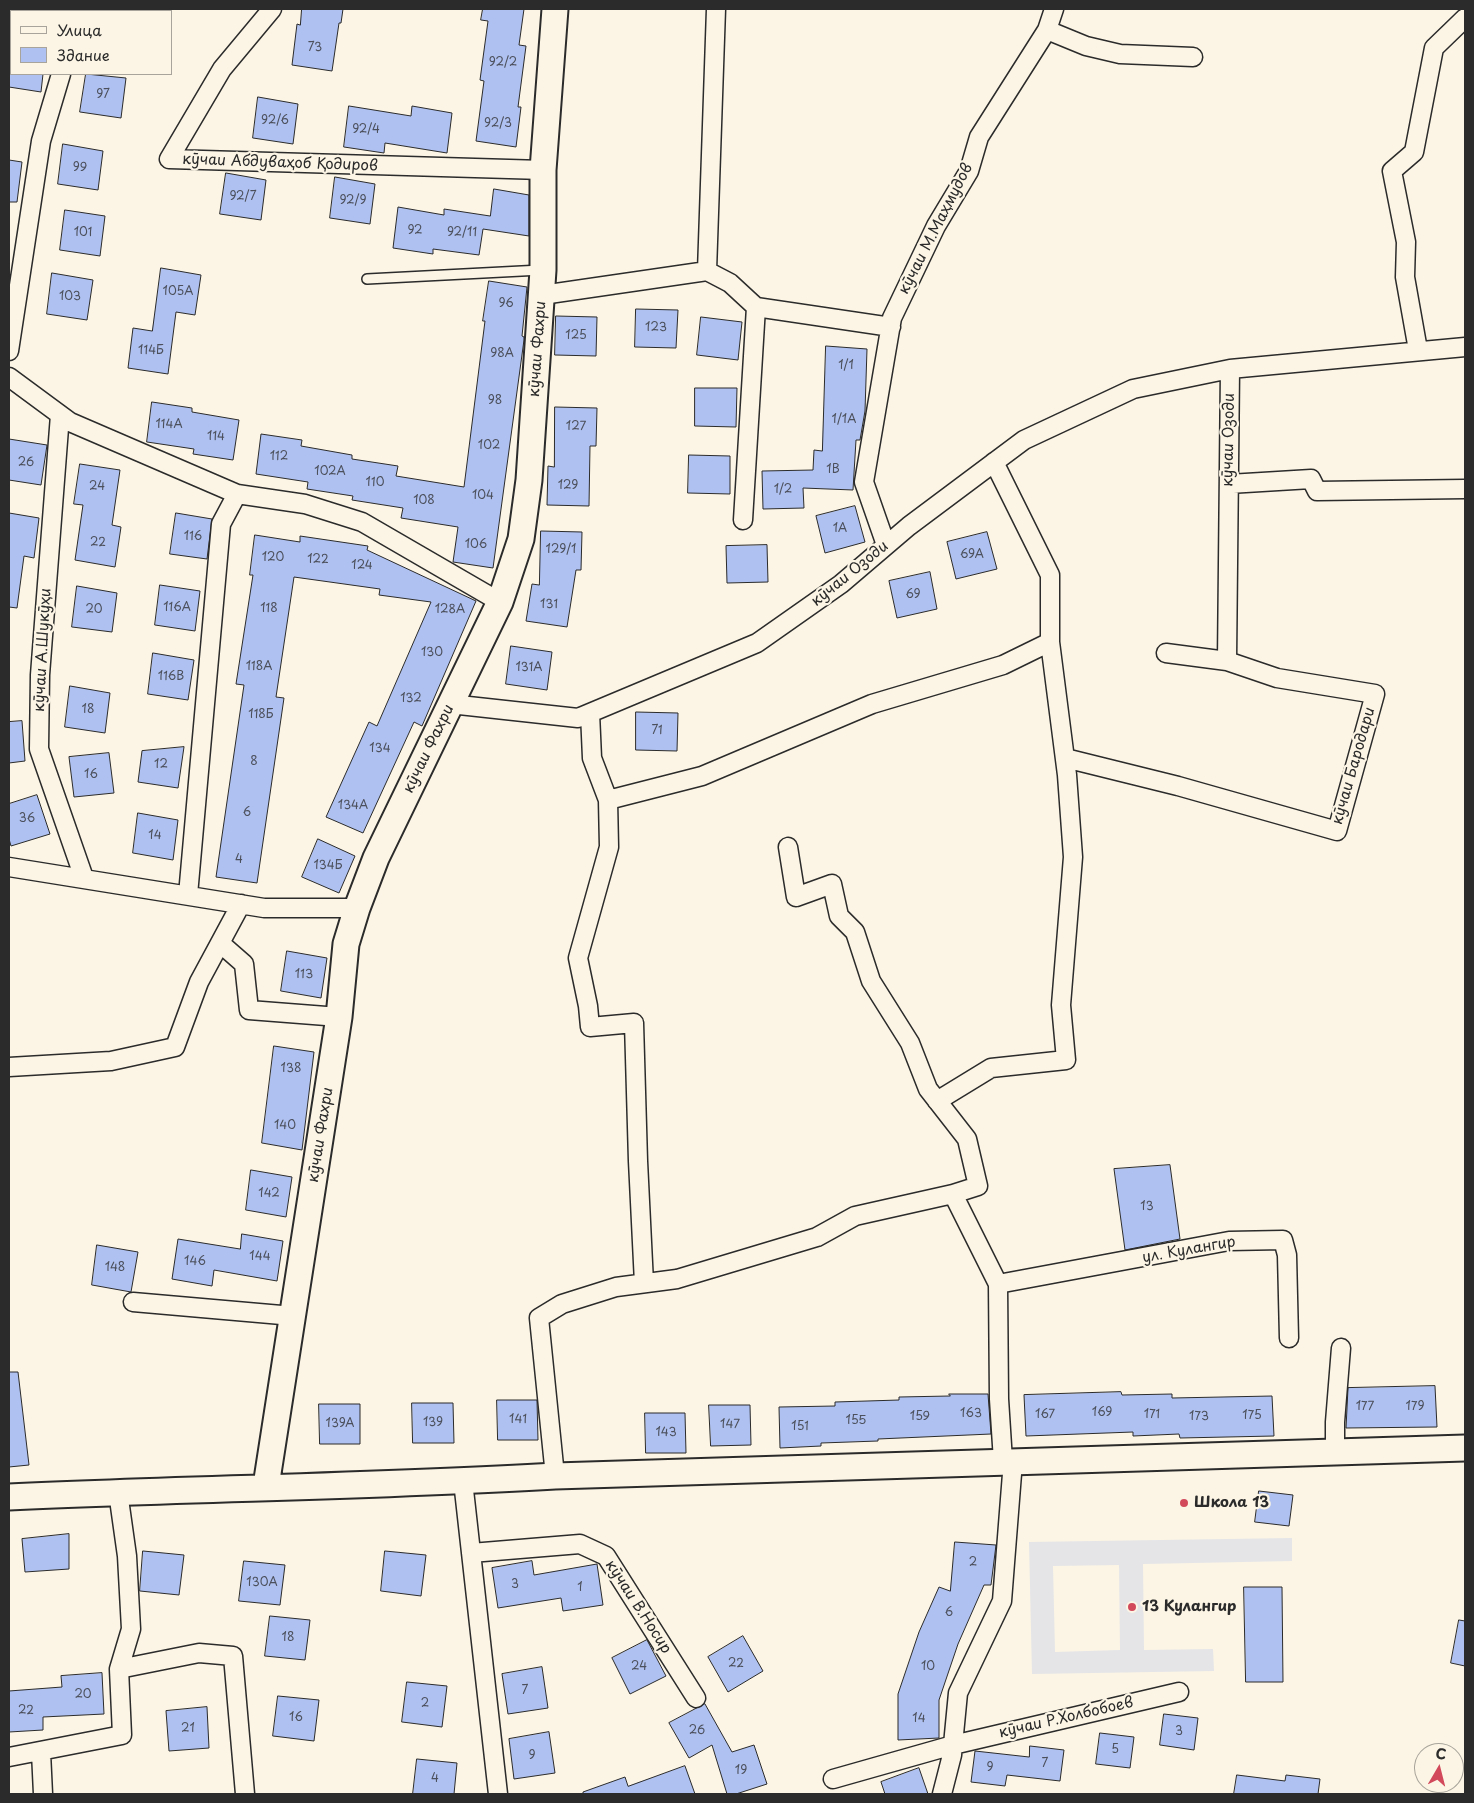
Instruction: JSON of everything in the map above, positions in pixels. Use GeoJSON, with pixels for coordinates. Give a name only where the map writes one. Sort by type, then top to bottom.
{"type":"FeatureCollection","features":[{"type":"Feature","properties":{"kind":"street","name":"кӯчаи Абдуваҳоб Қодиров"},"geometry":{"type":"LineString","coordinates":[[272,9],[222,69],[169,159],[543,170]]}},
{"type":"Feature","properties":{"kind":"street","name":"кӯчаи Фахри"},"geometry":{"type":"LineString","coordinates":[[266,1486],[339,1017],[346,944],[376,858],[500,602],[520,539],[529,480],[544,270],[543,170],[555,9]]}},
{"type":"Feature","properties":{"kind":"street"},"geometry":{"type":"LineString","coordinates":[[707,271],[716,9]]}},
{"type":"Feature","properties":{"kind":"street","name":"кӯчаи М.Маҳмудов"},"geometry":{"type":"LineString","coordinates":[[886,545],[864,482],[892,318],[936,226],[969,171],[979,137],[1047,30],[1054,9]]}},
{"type":"Feature","properties":{"kind":"street"},"geometry":{"type":"LineString","coordinates":[[1418,350],[1405,277],[1406,242],[1392,171],[1414,152],[1434,48],[1465,18]]}},
{"type":"Feature","properties":{"kind":"street"},"geometry":{"type":"LineString","coordinates":[[1047,30],[1086,46],[1120,54],[1193,57]]}},
{"type":"Feature","properties":{"kind":"street"},"geometry":{"type":"LineString","coordinates":[[9,351],[41,141],[61,75]]}},
{"type":"Feature","properties":{"kind":"street"},"geometry":{"type":"LineString","coordinates":[[542,295],[707,271],[730,283],[756,307],[891,328]]}},
{"type":"Feature","properties":{"kind":"street"},"geometry":{"type":"LineString","coordinates":[[743,520],[756,307]]}},
{"type":"Feature","properties":{"kind":"street","name":"кӯчаи Озоди"},"geometry":{"type":"LineString","coordinates":[[450,704],[578,718],[757,643],[841,584],[886,545],[1024,440],[1133,388],[1230,369],[1465,346]]}},
{"type":"Feature","properties":{"kind":"street","name":"кӯчаи Озоди"},"geometry":{"type":"LineString","coordinates":[[1226,661],[1230,369]]}},
{"type":"Feature","properties":{"kind":"street"},"geometry":{"type":"LineString","coordinates":[[9,377],[70,422],[237,494],[306,504],[362,522],[500,602]]}},
{"type":"Feature","properties":{"kind":"street","name":"кӯчаи А.Шукӯҳи"},"geometry":{"type":"LineString","coordinates":[[60,415],[40,675],[39,749],[84,878]]}},
{"type":"Feature","properties":{"kind":"street"},"geometry":{"type":"LineString","coordinates":[[937,1101],[991,1068],[1066,1060],[1061,1005],[1073,857],[1065,758],[1050,642],[1050,575],[994,462]]}},
{"type":"Feature","properties":{"kind":"street"},"geometry":{"type":"LineString","coordinates":[[1229,484],[1311,479],[1317,491],[1465,489]]}},
{"type":"Feature","properties":{"kind":"street"},"geometry":{"type":"LineString","coordinates":[[188,895],[221,524],[237,494]]}},
{"type":"Feature","properties":{"kind":"street"},"geometry":{"type":"LineString","coordinates":[[608,800],[702,776],[872,704],[1003,664],[1050,642]]}},
{"type":"Feature","properties":{"kind":"street","name":"кӯчаи Бародари"},"geometry":{"type":"LineString","coordinates":[[1065,758],[1178,786],[1337,831],[1375,694],[1277,678],[1226,661],[1166,653]]}},
{"type":"Feature","properties":{"kind":"street"},"geometry":{"type":"LineString","coordinates":[[590,713],[592,758],[608,800],[609,848],[578,958],[588,1006],[590,1027],[634,1023],[644,1283]]}},
{"type":"Feature","properties":{"kind":"street"},"geometry":{"type":"LineString","coordinates":[[555,1476],[539,1318],[562,1304],[616,1287],[677,1280],[817,1237],[855,1216],[953,1194],[978,1186],[967,1139],[928,1089],[910,1043],[871,981],[855,932],[839,916],[832,884],[796,897],[788,847]]}},
{"type":"Feature","properties":{"kind":"street"},"geometry":{"type":"LineString","coordinates":[[9,868],[84,878],[264,908],[357,908]]}},
{"type":"Feature","properties":{"kind":"street"},"geometry":{"type":"LineString","coordinates":[[9,1067],[111,1061],[175,1047],[199,982],[241,904]]}},
{"type":"Feature","properties":{"kind":"street"},"geometry":{"type":"LineString","coordinates":[[220,943],[244,964],[248,1010],[339,1017]]}},
{"type":"Feature","properties":{"kind":"street"},"geometry":{"type":"LineString","coordinates":[[942,1794],[953,1744],[958,1693],[1002,1601],[1008,1461],[999,1399],[998,1284],[953,1194]]}},
{"type":"Feature","properties":{"kind":"street","name":"ул. Кулангир"},"geometry":{"type":"LineString","coordinates":[[998,1284],[1229,1241],[1283,1240],[1287,1255],[1289,1338]]}},
{"type":"Feature","properties":{"kind":"street"},"geometry":{"type":"LineString","coordinates":[[133,1302],[293,1316]]}},
{"type":"Feature","properties":{"kind":"street"},"geometry":{"type":"LineString","coordinates":[[1335,1451],[1334,1422],[1341,1348]]}},
{"type":"Feature","properties":{"kind":"street"},"geometry":{"type":"LineString","coordinates":[[9,1497],[555,1476],[1465,1448]]}},
{"type":"Feature","properties":{"kind":"street"},"geometry":{"type":"LineString","coordinates":[[463,1481],[498,1794]]}},
{"type":"Feature","properties":{"kind":"street"},"geometry":{"type":"LineString","coordinates":[[9,1757],[122,1735],[119,1668],[131,1629],[127,1556],[118,1492]]}},
{"type":"Feature","properties":{"kind":"street","name":"кӯчаи В.Носир"},"geometry":{"type":"LineString","coordinates":[[471,1553],[580,1544],[606,1556],[696,1698]]}},
{"type":"Feature","properties":{"kind":"street"},"geometry":{"type":"LineString","coordinates":[[119,1668],[199,1653],[233,1656],[245,1794]]}},
{"type":"Feature","properties":{"kind":"street","name":"кӯчаи Р.Холбобоев"},"geometry":{"type":"LineString","coordinates":[[833,1779],[953,1744],[1179,1692]]}},
{"type":"Feature","properties":{"kind":"street"},"geometry":{"type":"LineString","coordinates":[[41,1752],[44,1794]]}},
{"type":"Feature","properties":{"kind":"lane"},"geometry":{"type":"LineString","coordinates":[[367,279],[544,270]]}},
{"type":"Feature","properties":{"kind":"shaded area","name":"13 Кулангир"},"geometry":{"type":"Polygon","coordinates":[[[1292,1538],[1292,1561],[1143,1564],[1144,1650],[1213,1649],[1214,1671],[1032,1674],[1029,1542],[1292,1538]],[[1119,1565],[1053,1566],[1055,1652],[1120,1650],[1119,1565]]]}},
{"type":"Feature","properties":{"kind":"building"},"geometry":{"type":"Polygon","coordinates":[[[302,9],[343,9],[332,71],[292,65],[297,24],[300,25],[302,9]]]}},
{"type":"Feature","properties":{"kind":"building"},"geometry":{"type":"Polygon","coordinates":[[[483,9],[524,9],[519,45],[526,46],[518,107],[521,107],[516,147],[476,141],[484,81],[480,80],[488,21],[481,20],[483,9]]]}},
{"type":"Feature","properties":{"kind":"building"},"geometry":{"type":"Polygon","coordinates":[[[9,74],[43,75],[41,92],[9,87],[9,74]]]}},
{"type":"Feature","properties":{"kind":"building"},"geometry":{"type":"Polygon","coordinates":[[[86,75],[126,78],[121,118],[80,112],[86,75]]]}},
{"type":"Feature","properties":{"kind":"building"},"geometry":{"type":"Polygon","coordinates":[[[258,97],[298,104],[293,144],[253,138],[258,97]]]}},
{"type":"Feature","properties":{"kind":"building"},"geometry":{"type":"Polygon","coordinates":[[[349,106],[411,116],[412,106],[452,113],[447,153],[385,143],[384,153],[344,147],[349,106]]]}},
{"type":"Feature","properties":{"kind":"building"},"geometry":{"type":"Polygon","coordinates":[[[63,144],[103,151],[98,190],[58,184],[63,144]]]}},
{"type":"Feature","properties":{"kind":"building"},"geometry":{"type":"Polygon","coordinates":[[[9,160],[22,162],[17,202],[9,202],[9,160]]]}},
{"type":"Feature","properties":{"kind":"building"},"geometry":{"type":"Polygon","coordinates":[[[226,173],[266,180],[261,220],[220,214],[226,173]]]}},
{"type":"Feature","properties":{"kind":"building"},"geometry":{"type":"Polygon","coordinates":[[[335,177],[375,184],[370,224],[330,218],[335,177]]]}},
{"type":"Feature","properties":{"kind":"building"},"geometry":{"type":"Polygon","coordinates":[[[494,189],[529,195],[529,236],[483,229],[479,255],[433,249],[433,254],[393,248],[398,207],[444,215],[444,209],[490,216],[494,189]]]}},
{"type":"Feature","properties":{"kind":"building"},"geometry":{"type":"Polygon","coordinates":[[[65,210],[105,216],[100,256],[60,250],[65,210]]]}},
{"type":"Feature","properties":{"kind":"building"},"geometry":{"type":"Polygon","coordinates":[[[161,268],[201,275],[195,315],[176,312],[168,374],[128,368],[133,328],[152,331],[161,268]]]}},
{"type":"Feature","properties":{"kind":"building"},"geometry":{"type":"Polygon","coordinates":[[[52,273],[93,280],[87,320],[47,314],[52,273]]]}},
{"type":"Feature","properties":{"kind":"building"},"geometry":{"type":"Polygon","coordinates":[[[489,281],[527,287],[522,336],[524,340],[493,568],[453,562],[458,527],[401,518],[403,508],[352,500],[353,496],[307,489],[308,482],[256,474],[261,434],[302,440],[301,446],[352,455],[352,459],[398,466],[396,476],[464,487],[489,281]]]}},
{"type":"Feature","properties":{"kind":"building"},"geometry":{"type":"Polygon","coordinates":[[[636,309],[678,310],[676,348],[635,347],[636,309]]]}},
{"type":"Feature","properties":{"kind":"building"},"geometry":{"type":"Polygon","coordinates":[[[556,316],[597,317],[596,356],[555,355],[556,316]]]}},
{"type":"Feature","properties":{"kind":"building"},"geometry":{"type":"Polygon","coordinates":[[[701,317],[742,322],[738,360],[697,355],[701,317]]]}},
{"type":"Feature","properties":{"kind":"building"},"geometry":{"type":"Polygon","coordinates":[[[826,346],[867,349],[865,411],[860,440],[856,440],[853,490],[803,488],[804,508],[763,509],[762,471],[813,470],[814,450],[822,451],[826,346]]]}},
{"type":"Feature","properties":{"kind":"building"},"geometry":{"type":"Polygon","coordinates":[[[695,388],[737,388],[736,427],[695,426],[695,388]]]}},
{"type":"Feature","properties":{"kind":"building"},"geometry":{"type":"Polygon","coordinates":[[[152,402],[192,408],[192,412],[239,420],[233,460],[193,454],[194,449],[147,442],[152,402]]]}},
{"type":"Feature","properties":{"kind":"building"},"geometry":{"type":"Polygon","coordinates":[[[555,407],[597,408],[596,446],[590,446],[589,506],[547,505],[548,466],[554,467],[555,407]]]}},
{"type":"Feature","properties":{"kind":"building"},"geometry":{"type":"Polygon","coordinates":[[[9,439],[47,445],[41,485],[9,480],[9,439]]]}},
{"type":"Feature","properties":{"kind":"building"},"geometry":{"type":"Polygon","coordinates":[[[689,455],[730,456],[730,494],[688,493],[689,455]]]}},
{"type":"Feature","properties":{"kind":"building"},"geometry":{"type":"Polygon","coordinates":[[[80,464],[120,470],[112,525],[121,527],[115,567],[75,560],[83,505],[74,504],[80,464]]]}},
{"type":"Feature","properties":{"kind":"building"},"geometry":{"type":"Polygon","coordinates":[[[855,506],[865,542],[825,553],[816,516],[855,506]]]}},
{"type":"Feature","properties":{"kind":"building"},"geometry":{"type":"Polygon","coordinates":[[[9,513],[39,518],[34,558],[24,556],[17,608],[9,607],[9,513]]]}},
{"type":"Feature","properties":{"kind":"building"},"geometry":{"type":"Polygon","coordinates":[[[176,513],[212,519],[207,559],[170,554],[176,513]]]}},
{"type":"Feature","properties":{"kind":"building"},"geometry":{"type":"Polygon","coordinates":[[[541,531],[582,532],[581,570],[576,570],[567,627],[526,621],[532,584],[539,585],[541,531]]]}},
{"type":"Feature","properties":{"kind":"building"},"geometry":{"type":"Polygon","coordinates":[[[987,532],[997,569],[956,579],[947,542],[987,532]]]}},
{"type":"Feature","properties":{"kind":"building"},"geometry":{"type":"Polygon","coordinates":[[[255,535],[300,542],[300,536],[368,546],[367,550],[476,601],[422,726],[414,722],[363,833],[326,817],[369,722],[377,726],[431,602],[379,595],[380,589],[294,577],[276,697],[284,698],[257,883],[216,877],[244,685],[236,684],[253,575],[250,575],[255,535]]]}},
{"type":"Feature","properties":{"kind":"building"},"geometry":{"type":"Polygon","coordinates":[[[767,545],[768,582],[727,583],[726,546],[767,545]]]}},
{"type":"Feature","properties":{"kind":"building"},"geometry":{"type":"Polygon","coordinates":[[[930,572],[937,609],[897,618],[889,581],[930,572]]]}},
{"type":"Feature","properties":{"kind":"building"},"geometry":{"type":"Polygon","coordinates":[[[160,585],[200,591],[195,631],[155,625],[160,585]]]}},
{"type":"Feature","properties":{"kind":"building"},"geometry":{"type":"Polygon","coordinates":[[[77,586],[117,593],[112,632],[72,627],[77,586]]]}},
{"type":"Feature","properties":{"kind":"building"},"geometry":{"type":"Polygon","coordinates":[[[511,646],[552,652],[547,690],[506,684],[511,646]]]}},
{"type":"Feature","properties":{"kind":"building"},"geometry":{"type":"Polygon","coordinates":[[[153,653],[194,660],[188,700],[148,694],[153,653]]]}},
{"type":"Feature","properties":{"kind":"building"},"geometry":{"type":"Polygon","coordinates":[[[70,686],[110,693],[105,733],[65,727],[70,686]]]}},
{"type":"Feature","properties":{"kind":"building"},"geometry":{"type":"Polygon","coordinates":[[[636,712],[678,713],[677,751],[636,750],[636,712]]]}},
{"type":"Feature","properties":{"kind":"building"},"geometry":{"type":"Polygon","coordinates":[[[22,721],[25,761],[9,763],[9,722],[22,721]]]}},
{"type":"Feature","properties":{"kind":"building"},"geometry":{"type":"Polygon","coordinates":[[[184,747],[178,788],[138,782],[142,751],[184,747]]]}},
{"type":"Feature","properties":{"kind":"building"},"geometry":{"type":"Polygon","coordinates":[[[109,753],[114,793],[74,797],[69,757],[109,753]]]}},
{"type":"Feature","properties":{"kind":"building"},"geometry":{"type":"Polygon","coordinates":[[[37,795],[50,834],[11,846],[9,839],[9,804],[37,795]]]}},
{"type":"Feature","properties":{"kind":"building"},"geometry":{"type":"Polygon","coordinates":[[[138,813],[178,820],[173,860],[133,853],[138,813]]]}},
{"type":"Feature","properties":{"kind":"building"},"geometry":{"type":"Polygon","coordinates":[[[318,839],[355,856],[339,893],[302,877],[318,839]]]}},
{"type":"Feature","properties":{"kind":"building"},"geometry":{"type":"Polygon","coordinates":[[[287,951],[327,958],[321,998],[281,991],[287,951]]]}},
{"type":"Feature","properties":{"kind":"building"},"geometry":{"type":"Polygon","coordinates":[[[274,1046],[314,1052],[302,1150],[262,1143],[274,1046]]]}},
{"type":"Feature","properties":{"kind":"building"},"geometry":{"type":"Polygon","coordinates":[[[1170,1165],[1180,1239],[1125,1250],[1114,1169],[1170,1165]]]}},
{"type":"Feature","properties":{"kind":"building"},"geometry":{"type":"Polygon","coordinates":[[[251,1170],[292,1177],[286,1217],[246,1210],[251,1170]]]}},
{"type":"Feature","properties":{"kind":"building"},"geometry":{"type":"Polygon","coordinates":[[[242,1234],[283,1241],[277,1281],[214,1270],[212,1286],[172,1279],[178,1239],[240,1249],[242,1234]]]}},
{"type":"Feature","properties":{"kind":"building"},"geometry":{"type":"Polygon","coordinates":[[[97,1245],[138,1252],[131,1292],[92,1285],[97,1245]]]}},
{"type":"Feature","properties":{"kind":"building"},"geometry":{"type":"Polygon","coordinates":[[[9,1372],[18,1372],[29,1465],[9,1467],[9,1372]]]}},
{"type":"Feature","properties":{"kind":"building"},"geometry":{"type":"Polygon","coordinates":[[[1435,1386],[1437,1427],[1346,1428],[1348,1388],[1435,1386]]]}},
{"type":"Feature","properties":{"kind":"building"},"geometry":{"type":"Polygon","coordinates":[[[1121,1392],[1122,1395],[1172,1394],[1172,1398],[1272,1396],[1274,1436],[1180,1438],[1179,1434],[1133,1436],[1133,1432],[1026,1436],[1024,1395],[1121,1392]]]}},
{"type":"Feature","properties":{"kind":"building"},"geometry":{"type":"Polygon","coordinates":[[[949,1394],[988,1394],[991,1434],[878,1439],[878,1441],[821,1443],[821,1446],[780,1448],[779,1407],[835,1406],[835,1402],[899,1400],[899,1397],[950,1396],[949,1394]]]}},
{"type":"Feature","properties":{"kind":"building"},"geometry":{"type":"Polygon","coordinates":[[[497,1400],[537,1400],[538,1440],[498,1440],[497,1400]]]}},
{"type":"Feature","properties":{"kind":"building"},"geometry":{"type":"Polygon","coordinates":[[[412,1403],[453,1403],[454,1443],[413,1443],[412,1403]]]}},
{"type":"Feature","properties":{"kind":"building"},"geometry":{"type":"Polygon","coordinates":[[[319,1404],[360,1404],[360,1444],[320,1444],[319,1404]]]}},
{"type":"Feature","properties":{"kind":"building"},"geometry":{"type":"Polygon","coordinates":[[[709,1405],[750,1405],[751,1445],[711,1446],[709,1405]]]}},
{"type":"Feature","properties":{"kind":"building"},"geometry":{"type":"Polygon","coordinates":[[[645,1413],[685,1413],[686,1453],[646,1453],[645,1413]]]}},
{"type":"Feature","properties":{"kind":"building"},"geometry":{"type":"Polygon","coordinates":[[[1259,1491],[1293,1495],[1289,1526],[1255,1522],[1259,1491]]]}},
{"type":"Feature","properties":{"kind":"building"},"geometry":{"type":"Polygon","coordinates":[[[69,1534],[69,1569],[25,1572],[22,1539],[69,1534]]]}},
{"type":"Feature","properties":{"kind":"building"},"geometry":{"type":"Polygon","coordinates":[[[955,1542],[996,1545],[991,1585],[984,1585],[958,1644],[939,1700],[939,1738],[898,1740],[898,1694],[919,1632],[939,1587],[950,1591],[955,1542]]]}},
{"type":"Feature","properties":{"kind":"building"},"geometry":{"type":"Polygon","coordinates":[[[143,1551],[184,1555],[179,1595],[140,1591],[143,1551]]]}},
{"type":"Feature","properties":{"kind":"building"},"geometry":{"type":"Polygon","coordinates":[[[385,1551],[426,1555],[421,1596],[381,1591],[385,1551]]]}},
{"type":"Feature","properties":{"kind":"building"},"geometry":{"type":"Polygon","coordinates":[[[244,1561],[285,1565],[280,1605],[239,1601],[244,1561]]]}},
{"type":"Feature","properties":{"kind":"building"},"geometry":{"type":"Polygon","coordinates":[[[532,1561],[534,1575],[597,1564],[603,1605],[563,1611],[561,1598],[498,1608],[492,1568],[532,1561]]]}},
{"type":"Feature","properties":{"kind":"building"},"geometry":{"type":"Polygon","coordinates":[[[1244,1587],[1282,1587],[1283,1682],[1246,1682],[1244,1587]]]}},
{"type":"Feature","properties":{"kind":"building"},"geometry":{"type":"Polygon","coordinates":[[[270,1616],[310,1620],[305,1660],[265,1656],[270,1616]]]}},
{"type":"Feature","properties":{"kind":"building"},"geometry":{"type":"Polygon","coordinates":[[[1459,1620],[1465,1621],[1465,1666],[1451,1663],[1459,1620]]]}},
{"type":"Feature","properties":{"kind":"building"},"geometry":{"type":"Polygon","coordinates":[[[743,1636],[763,1671],[728,1692],[708,1657],[743,1636]]]}},
{"type":"Feature","properties":{"kind":"building"},"geometry":{"type":"Polygon","coordinates":[[[647,1640],[666,1676],[630,1694],[612,1658],[647,1640]]]}},
{"type":"Feature","properties":{"kind":"building"},"geometry":{"type":"Polygon","coordinates":[[[542,1667],[548,1708],[508,1714],[502,1674],[542,1667]]]}},
{"type":"Feature","properties":{"kind":"building"},"geometry":{"type":"Polygon","coordinates":[[[102,1673],[104,1714],[43,1717],[43,1730],[9,1732],[9,1691],[62,1687],[61,1676],[102,1673]]]}},
{"type":"Feature","properties":{"kind":"building"},"geometry":{"type":"Polygon","coordinates":[[[407,1682],[447,1686],[442,1727],[402,1722],[407,1682]]]}},
{"type":"Feature","properties":{"kind":"building"},"geometry":{"type":"Polygon","coordinates":[[[278,1696],[319,1700],[314,1741],[273,1736],[278,1696]]]}},
{"type":"Feature","properties":{"kind":"building"},"geometry":{"type":"Polygon","coordinates":[[[705,1704],[732,1752],[754,1745],[767,1784],[736,1794],[727,1794],[712,1745],[689,1758],[669,1723],[705,1704]]]}},
{"type":"Feature","properties":{"kind":"building"},"geometry":{"type":"Polygon","coordinates":[[[207,1707],[209,1748],[169,1751],[166,1711],[207,1707]]]}},
{"type":"Feature","properties":{"kind":"building"},"geometry":{"type":"Polygon","coordinates":[[[1164,1714],[1198,1718],[1194,1750],[1160,1745],[1164,1714]]]}},
{"type":"Feature","properties":{"kind":"building"},"geometry":{"type":"Polygon","coordinates":[[[549,1732],[555,1773],[514,1779],[509,1739],[549,1732]]]}},
{"type":"Feature","properties":{"kind":"building"},"geometry":{"type":"Polygon","coordinates":[[[1100,1733],[1134,1737],[1130,1768],[1096,1764],[1100,1733]]]}},
{"type":"Feature","properties":{"kind":"building"},"geometry":{"type":"Polygon","coordinates":[[[1030,1746],[1064,1750],[1060,1781],[1007,1775],[1005,1786],[971,1782],[975,1751],[1029,1757],[1030,1746]]]}},
{"type":"Feature","properties":{"kind":"building"},"geometry":{"type":"Polygon","coordinates":[[[417,1759],[457,1763],[454,1794],[413,1794],[417,1759]]]}},
{"type":"Feature","properties":{"kind":"building"},"geometry":{"type":"Polygon","coordinates":[[[685,1766],[695,1794],[583,1794],[583,1792],[625,1777],[628,1786],[685,1766]]]}},
{"type":"Feature","properties":{"kind":"building"},"geometry":{"type":"Polygon","coordinates":[[[919,1768],[928,1794],[885,1794],[881,1782],[919,1768]]]}},
{"type":"Feature","properties":{"kind":"building"},"geometry":{"type":"Polygon","coordinates":[[[1237,1775],[1285,1781],[1286,1775],[1320,1779],[1318,1794],[1234,1794],[1237,1775]]]}},
{"type":"Feature","properties":{"kind":"place","name":"Школа 13"},"geometry":{"type":"Point","coordinates":[1184,1503]}},
{"type":"Feature","properties":{"kind":"place","name":"13 Кулангир"},"geometry":{"type":"Point","coordinates":[1132,1607]}}]}
